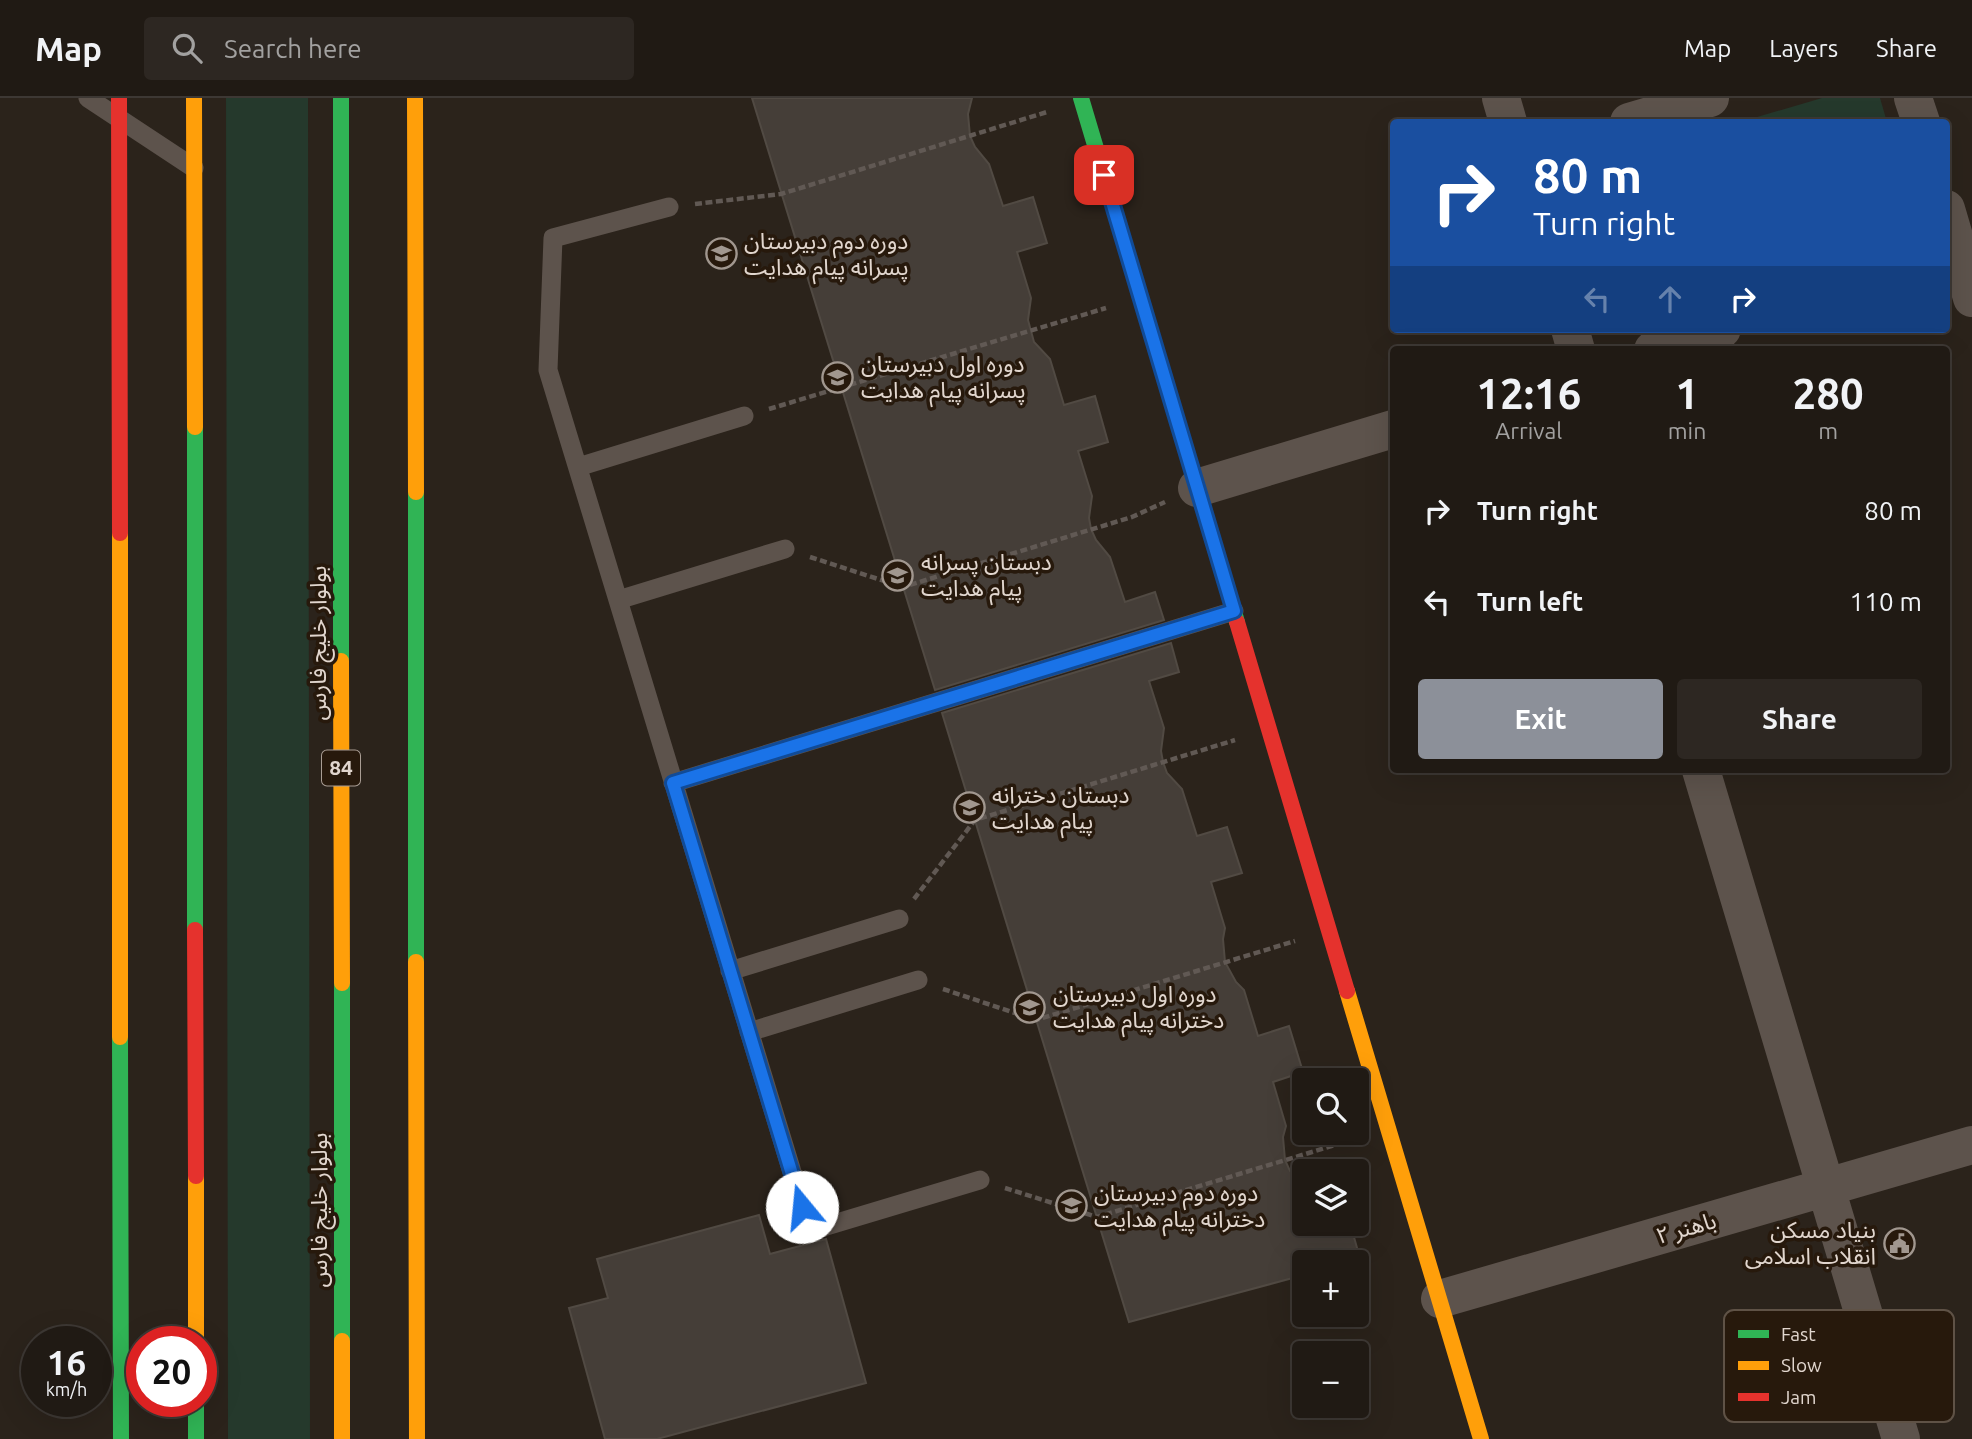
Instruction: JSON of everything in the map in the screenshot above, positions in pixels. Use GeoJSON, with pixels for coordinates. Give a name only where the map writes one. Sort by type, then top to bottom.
{"type":"FeatureCollection","features":[{"type":"Feature","properties":{"kind":"main road"},"geometry":{"type":"LineString","coordinates":[[119,98],[121,1439]]}},
{"type":"Feature","properties":{"kind":"main road"},"geometry":{"type":"LineString","coordinates":[[194,98],[196,1326]]}},
{"type":"Feature","properties":{"kind":"main road","name":"بولوار خلیج فارس"},"geometry":{"type":"LineString","coordinates":[[341,98],[342,1439]]}},
{"type":"Feature","properties":{"kind":"main road"},"geometry":{"type":"LineString","coordinates":[[415,98],[417,1439]]}},
{"type":"Feature","properties":{"kind":"main road"},"geometry":{"type":"LineString","coordinates":[[1081,100],[1481,1439]]}},
{"type":"Feature","properties":{"kind":"main road"},"geometry":{"type":"LineString","coordinates":[[196,1417],[196,1439]]}},
{"type":"Feature","properties":{"kind":"street"},"geometry":{"type":"LineString","coordinates":[[1501,98],[1507,119]]}},
{"type":"Feature","properties":{"kind":"street"},"geometry":{"type":"LineString","coordinates":[[1639,119],[1710,98]]}},
{"type":"Feature","properties":{"kind":"street"},"geometry":{"type":"LineString","coordinates":[[1913,98],[1920,119]]}},
{"type":"Feature","properties":{"kind":"street"},"geometry":{"type":"LineString","coordinates":[[1950,238],[1953,260],[1972,298]]}},
{"type":"Feature","properties":{"kind":"street"},"geometry":{"type":"LineString","coordinates":[[1666,346],[1710,333]]}},
{"type":"Feature","properties":{"kind":"street"},"geometry":{"type":"LineString","coordinates":[[1197,488],[1390,430]]}},
{"type":"Feature","properties":{"kind":"street"},"geometry":{"type":"LineString","coordinates":[[1702,773],[1862,1310]]}},
{"type":"Feature","properties":{"kind":"street","name":"باهنر ۲"},"geometry":{"type":"LineString","coordinates":[[1440,1299],[1972,1145]]}},
{"type":"Feature","properties":{"kind":"street"},"geometry":{"type":"LineString","coordinates":[[1896,1422],[1901,1439]]}},
{"type":"Feature","properties":{"kind":"lane"},"geometry":{"type":"LineString","coordinates":[[88,98],[194,168]]}},
{"type":"Feature","properties":{"kind":"lane"},"geometry":{"type":"LineString","coordinates":[[668,207],[553,238],[548,370],[810,1231],[980,1180]]}},
{"type":"Feature","properties":{"kind":"lane"},"geometry":{"type":"LineString","coordinates":[[578,467],[744,416]]}},
{"type":"Feature","properties":{"kind":"lane"},"geometry":{"type":"LineString","coordinates":[[618,600],[785,549]]}},
{"type":"Feature","properties":{"kind":"lane"},"geometry":{"type":"LineString","coordinates":[[673,783],[1234,611]]}},
{"type":"Feature","properties":{"kind":"lane"},"geometry":{"type":"LineString","coordinates":[[730,971],[900,919]]}},
{"type":"Feature","properties":{"kind":"lane"},"geometry":{"type":"LineString","coordinates":[[749,1032],[918,980]]}},
{"type":"Feature","properties":{"kind":"path"},"geometry":{"type":"LineString","coordinates":[[668,207],[781,194],[1081,100]]}},
{"type":"Feature","properties":{"kind":"path"},"geometry":{"type":"LineString","coordinates":[[744,416],[842,389],[1140,298]]}},
{"type":"Feature","properties":{"kind":"path"},"geometry":{"type":"LineString","coordinates":[[785,549],[903,587],[1132,517],[1197,488]]}},
{"type":"Feature","properties":{"kind":"path"},"geometry":{"type":"LineString","coordinates":[[900,919],[975,820],[1269,729]]}},
{"type":"Feature","properties":{"kind":"path"},"geometry":{"type":"LineString","coordinates":[[918,980],[1036,1020],[1329,930]]}},
{"type":"Feature","properties":{"kind":"path"},"geometry":{"type":"LineString","coordinates":[[980,1180],[1097,1217],[1389,1128]]}},
{"type":"Feature","properties":{"kind":"green space"},"geometry":{"type":"Polygon","coordinates":[[[226,98],[308,98],[310,1439],[228,1439],[226,98]]]}},
{"type":"Feature","properties":{"kind":"green space"},"geometry":{"type":"Polygon","coordinates":[[[1822,98],[1880,98],[1886,119],[1750,119],[1822,98]]]}},
{"type":"Feature","properties":{"kind":"building"},"geometry":{"type":"Polygon","coordinates":[[[752,98],[972,98],[968,114],[970,136],[989,164],[1003,206],[1033,197],[1047,243],[1017,252],[1031,298],[1028,320],[1034,342],[1050,359],[1064,405],[1095,396],[1108,442],[1078,451],[1092,496],[1089,518],[1091,529],[1110,557],[1125,602],[1155,592],[1164,620],[935,690],[752,98]]]}},
{"type":"Feature","properties":{"kind":"building"},"geometry":{"type":"Polygon","coordinates":[[[1171,643],[1179,672],[1149,681],[1164,728],[1161,751],[1163,762],[1167,773],[1182,789],[1197,836],[1227,827],[1242,873],[1211,882],[1225,928],[1225,962],[1236,982],[1244,990],[1258,1036],[1289,1026],[1302,1068],[1292,1068],[1292,1076],[1273,1082],[1286,1126],[1283,1137],[1285,1160],[1292,1173],[1292,1236],[1354,1236],[1358,1250],[1292,1250],[1292,1278],[1129,1322],[942,713],[1171,643]]]}},
{"type":"Feature","properties":{"kind":"building"},"geometry":{"type":"Polygon","coordinates":[[[759,1215],[770,1254],[826,1239],[866,1383],[657,1439],[605,1439],[569,1308],[608,1298],[597,1259],[759,1215]]]}},
{"type":"Feature","properties":{"kind":"traffic: fast"},"geometry":{"type":"LineString","coordinates":[[341,98],[341,661]]}},
{"type":"Feature","properties":{"kind":"traffic: fast"},"geometry":{"type":"LineString","coordinates":[[1081,98],[1237,622]]}},
{"type":"Feature","properties":{"kind":"traffic: fast"},"geometry":{"type":"LineString","coordinates":[[195,427],[195,930]]}},
{"type":"Feature","properties":{"kind":"traffic: fast"},"geometry":{"type":"LineString","coordinates":[[416,492],[416,962]]}},
{"type":"Feature","properties":{"kind":"traffic: fast"},"geometry":{"type":"LineString","coordinates":[[342,983],[342,1341]]}},
{"type":"Feature","properties":{"kind":"traffic: fast"},"geometry":{"type":"LineString","coordinates":[[120,1037],[121,1439]]}},
{"type":"Feature","properties":{"kind":"traffic: fast"},"geometry":{"type":"LineString","coordinates":[[196,1417],[196,1439]]}},
{"type":"Feature","properties":{"kind":"traffic: slow"},"geometry":{"type":"LineString","coordinates":[[194,98],[195,427]]}},
{"type":"Feature","properties":{"kind":"traffic: slow"},"geometry":{"type":"LineString","coordinates":[[415,98],[416,492]]}},
{"type":"Feature","properties":{"kind":"traffic: slow"},"geometry":{"type":"LineString","coordinates":[[120,533],[120,1037]]}},
{"type":"Feature","properties":{"kind":"traffic: slow"},"geometry":{"type":"LineString","coordinates":[[341,661],[342,983]]}},
{"type":"Feature","properties":{"kind":"traffic: slow"},"geometry":{"type":"LineString","coordinates":[[416,962],[417,1439]]}},
{"type":"Feature","properties":{"kind":"traffic: slow"},"geometry":{"type":"LineString","coordinates":[[1347,991],[1481,1439]]}},
{"type":"Feature","properties":{"kind":"traffic: slow"},"geometry":{"type":"LineString","coordinates":[[196,1176],[196,1326]]}},
{"type":"Feature","properties":{"kind":"traffic: slow"},"geometry":{"type":"LineString","coordinates":[[342,1341],[342,1439]]}},
{"type":"Feature","properties":{"kind":"traffic: jam"},"geometry":{"type":"LineString","coordinates":[[119,98],[120,533]]}},
{"type":"Feature","properties":{"kind":"traffic: jam"},"geometry":{"type":"LineString","coordinates":[[1237,622],[1347,991]]}},
{"type":"Feature","properties":{"kind":"traffic: jam"},"geometry":{"type":"LineString","coordinates":[[195,930],[196,1176]]}},
{"type":"Feature","properties":{"kind":"place","name":"دوره دوم دبیرستان پسرانه پیام هدایت"},"geometry":{"type":"Point","coordinates":[721,254]}},
{"type":"Feature","properties":{"kind":"place","name":"دوره اول دبیرستان پسرانه پیام هدایت"},"geometry":{"type":"Point","coordinates":[838,377]}},
{"type":"Feature","properties":{"kind":"place","name":"دبستان پسرانه پیام هدایت"},"geometry":{"type":"Point","coordinates":[898,575]}},
{"type":"Feature","properties":{"kind":"place","name":"دبستان دخترانه پیام هدایت"},"geometry":{"type":"Point","coordinates":[969,808]}},
{"type":"Feature","properties":{"kind":"place","name":"دوره اول دبیرستان دخترانه پیام هدایت"},"geometry":{"type":"Point","coordinates":[1030,1007]}},
{"type":"Feature","properties":{"kind":"place","name":"دوره دوم دبیرستان دخترانه پیام هدایت"},"geometry":{"type":"Point","coordinates":[1071,1206]}},
{"type":"Feature","properties":{"kind":"place","name":"بنیاد مسکن انقلاب اسلامی"},"geometry":{"type":"Point","coordinates":[1899,1243]}},
{"type":"Feature","properties":{"kind":"route"},"geometry":{"type":"LineString","coordinates":[[802,1207],[673,783],[1234,611],[1104,175]]}}]}
